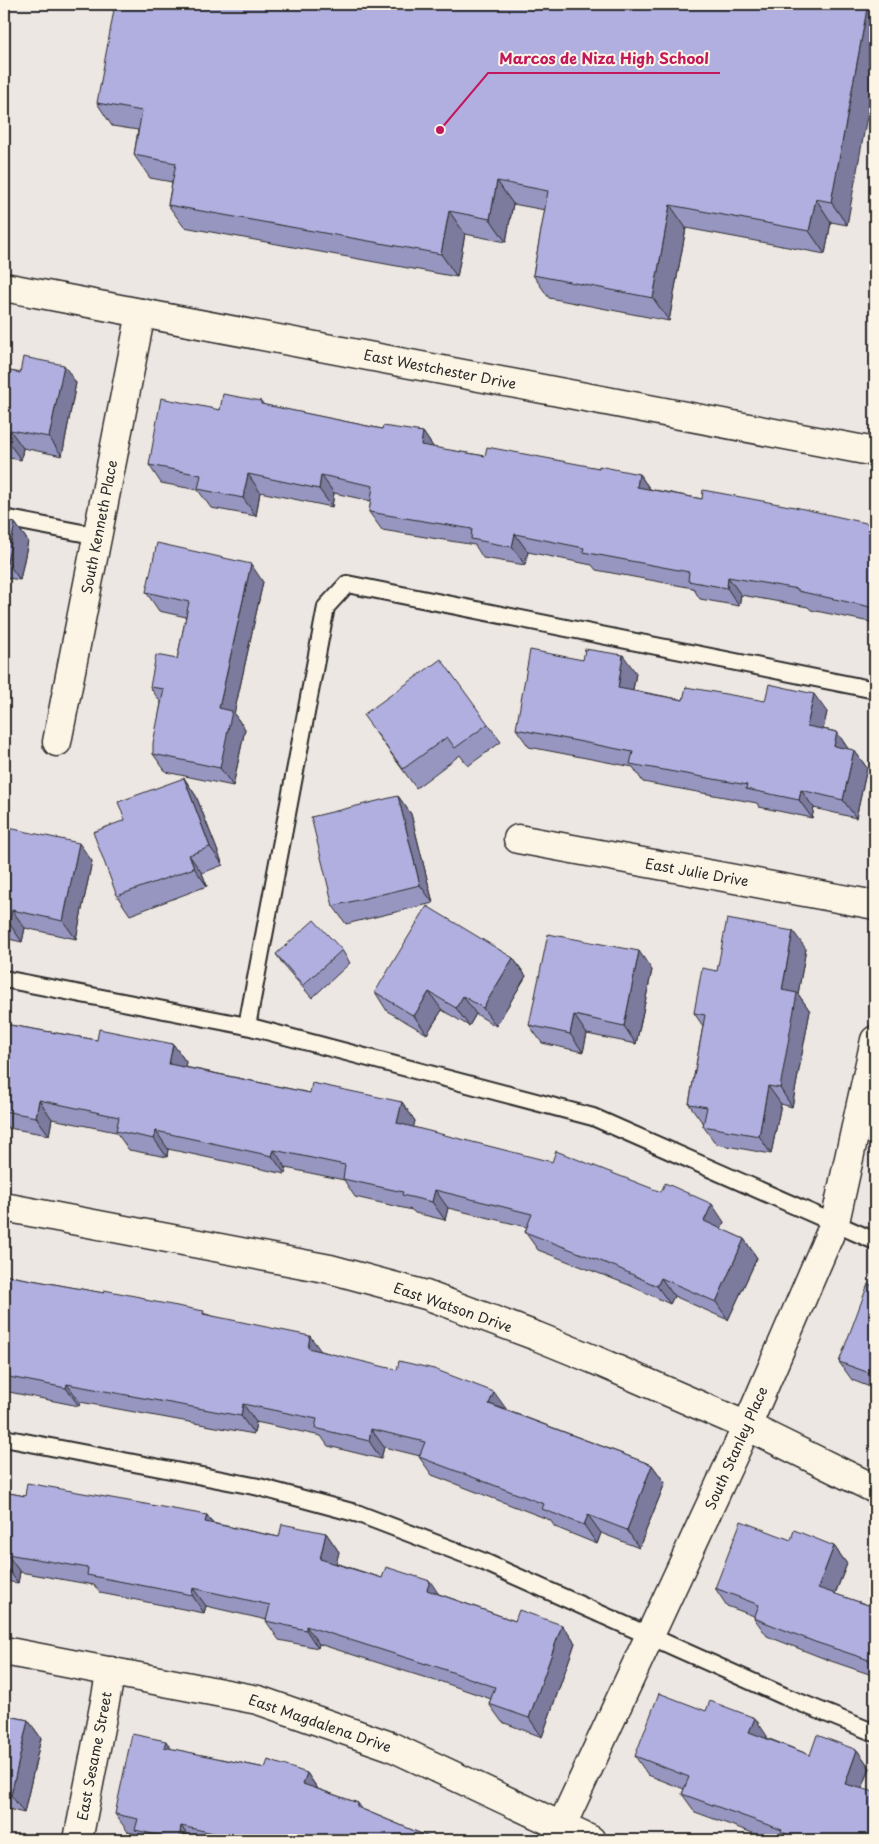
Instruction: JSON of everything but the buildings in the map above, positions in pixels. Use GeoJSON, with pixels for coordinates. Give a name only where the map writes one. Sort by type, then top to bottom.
{"type":"FeatureCollection","features":[{"type":"Feature","properties":{"kind":"street","name":"East Westchester Drive"},"geometry":{"type":"LineString","coordinates":[[4,287],[875,452]]}},
{"type":"Feature","properties":{"kind":"street","name":"South Kenneth Place"},"geometry":{"type":"LineString","coordinates":[[58,742],[141,312]]}},
{"type":"Feature","properties":{"kind":"street","name":"East Julie Drive"},"geometry":{"type":"LineString","coordinates":[[518,840],[875,905]]}},
{"type":"Feature","properties":{"kind":"street","name":"South Stanley Place"},"geometry":{"type":"LineString","coordinates":[[558,1834],[747,1426],[835,1222],[875,1040]]}},
{"type":"Feature","properties":{"kind":"street","name":"East Watson Drive"},"geometry":{"type":"LineString","coordinates":[[4,1207],[330,1269],[426,1295],[536,1336],[747,1426],[875,1489]]}},
{"type":"Feature","properties":{"kind":"street","name":"East Magdalena Drive"},"geometry":{"type":"LineString","coordinates":[[4,1651],[258,1700],[390,1746],[558,1834],[591,1840]]}},
{"type":"Feature","properties":{"kind":"street","name":"East Sesame Street"},"geometry":{"type":"LineString","coordinates":[[78,1840],[111,1671]]}},
{"type":"Feature","properties":{"kind":"lane"},"geometry":{"type":"LineString","coordinates":[[4,518],[98,536]]}},
{"type":"Feature","properties":{"kind":"lane"},"geometry":{"type":"LineString","coordinates":[[247,1026],[326,607],[348,584],[875,690]]}},
{"type":"Feature","properties":{"kind":"lane"},"geometry":{"type":"LineString","coordinates":[[4,979],[247,1026],[593,1117],[875,1241]]}},
{"type":"Feature","properties":{"kind":"lane"},"geometry":{"type":"LineString","coordinates":[[4,1438],[259,1487],[358,1514],[482,1561],[784,1696],[875,1733]]}},
{"type":"Feature","properties":{"kind":"place","name":"Marcos de Niza High School"},"geometry":{"type":"Point","coordinates":[440,130]}}]}
